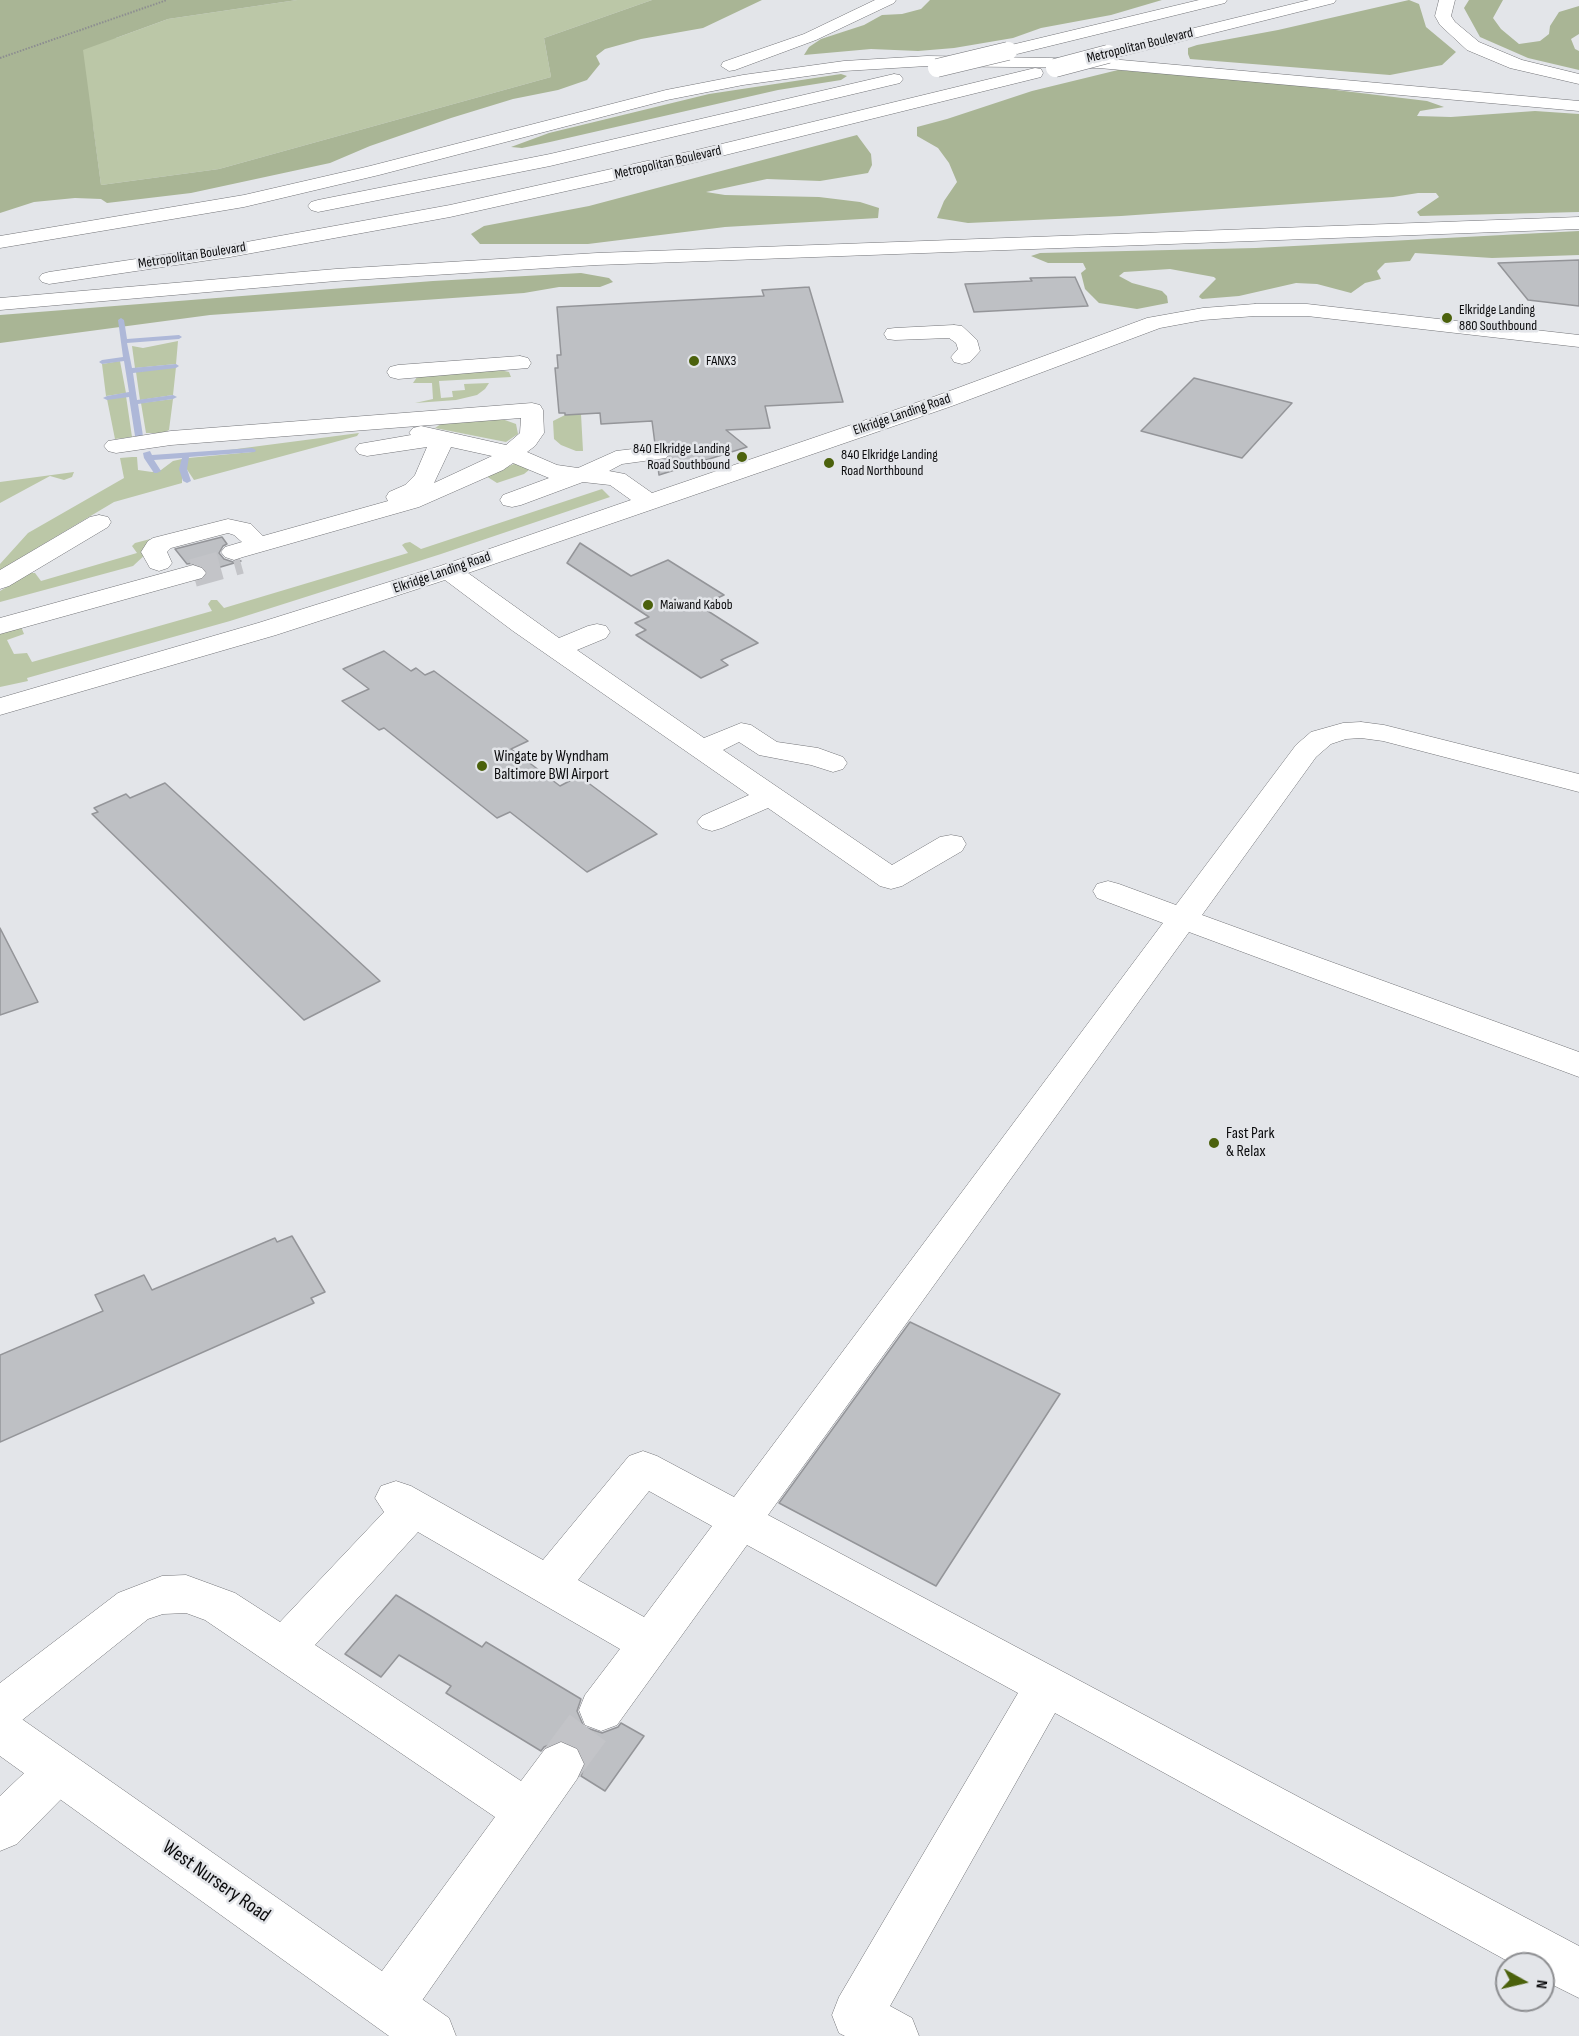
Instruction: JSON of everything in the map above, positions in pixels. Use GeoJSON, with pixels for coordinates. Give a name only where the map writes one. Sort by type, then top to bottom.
{"type":"FeatureCollection","features":[{"type":"Feature","properties":{"kind":"main road"},"geometry":{"type":"LineString","coordinates":[[495,138],[768,53],[850,19],[888,0]]}},
{"type":"Feature","properties":{"kind":"main road","name":"Metropolitan Boulevard"},"geometry":{"type":"LineString","coordinates":[[300,209],[550,160],[1219,0]]}},
{"type":"Feature","properties":{"kind":"main road","name":"Metropolitan Boulevard"},"geometry":{"type":"LineString","coordinates":[[30,280],[230,251],[450,211],[701,155],[1328,0]]}},
{"type":"Feature","properties":{"kind":"main road"},"geometry":{"type":"LineString","coordinates":[[1447,0],[1443,16],[1448,25],[1473,46],[1516,64],[1579,79]]}},
{"type":"Feature","properties":{"kind":"main road"},"geometry":{"type":"LineString","coordinates":[[0,242],[244,201],[372,171],[666,95],[743,80],[824,69],[927,61],[1031,61],[1146,66],[1579,106]]}},
{"type":"Feature","properties":{"kind":"main road","name":"Metropolitan Boulevard"},"geometry":{"type":"LineString","coordinates":[[0,254],[277,212]]}},
{"type":"Feature","properties":{"kind":"main road"},"geometry":{"type":"LineString","coordinates":[[0,304],[313,277],[597,259],[1579,223]]}},
{"type":"Feature","properties":{"kind":"main road","name":"Elkridge Landing Road"},"geometry":{"type":"LineString","coordinates":[[0,707],[267,630],[449,571],[1005,379],[1155,322],[1203,314],[1255,310],[1307,310],[1579,340]]}},
{"type":"Feature","properties":{"kind":"main road"},"geometry":{"type":"LineString","coordinates":[[896,334],[954,331],[946,342],[949,351],[962,357],[964,363],[1005,379]]}},
{"type":"Feature","properties":{"kind":"main road"},"geometry":{"type":"LineString","coordinates":[[398,372],[520,363]]}},
{"type":"Feature","properties":{"kind":"main road"},"geometry":{"type":"LineString","coordinates":[[400,421],[408,427],[439,438],[513,454],[552,472],[617,478],[650,502]]}},
{"type":"Feature","properties":{"kind":"main road"},"geometry":{"type":"LineString","coordinates":[[400,421],[399,427],[390,437],[367,449],[439,438]]}},
{"type":"Feature","properties":{"kind":"main road"},"geometry":{"type":"LineString","coordinates":[[116,446],[171,438],[400,421],[532,421]]}},
{"type":"Feature","properties":{"kind":"main road"},"geometry":{"type":"LineString","coordinates":[[532,421],[543,450],[584,474]]}},
{"type":"Feature","properties":{"kind":"main road"},"geometry":{"type":"LineString","coordinates":[[238,548],[419,507],[442,498],[451,486],[513,454],[527,441],[532,421]]}},
{"type":"Feature","properties":{"kind":"main road"},"geometry":{"type":"LineString","coordinates":[[238,548],[403,495],[421,484],[439,447],[439,438]]}},
{"type":"Feature","properties":{"kind":"main road"},"geometry":{"type":"LineString","coordinates":[[513,500],[584,474],[616,458],[658,453]]}},
{"type":"Feature","properties":{"kind":"main road"},"geometry":{"type":"LineString","coordinates":[[391,477],[411,477],[421,484]]}},
{"type":"Feature","properties":{"kind":"main road"},"geometry":{"type":"LineString","coordinates":[[0,581],[99,522]]}},
{"type":"Feature","properties":{"kind":"main road"},"geometry":{"type":"LineString","coordinates":[[180,564],[154,552],[162,543],[228,526],[242,529],[238,548]]}},
{"type":"Feature","properties":{"kind":"main road"},"geometry":{"type":"LineString","coordinates":[[0,608],[180,564]]}},
{"type":"Feature","properties":{"kind":"main road"},"geometry":{"type":"LineString","coordinates":[[0,620],[22,610],[180,564]]}},
{"type":"Feature","properties":{"kind":"main road"},"geometry":{"type":"LineString","coordinates":[[0,626],[180,564]]}},
{"type":"Feature","properties":{"kind":"main road"},"geometry":{"type":"LineString","coordinates":[[449,571],[557,650],[891,879],[951,844]]}},
{"type":"Feature","properties":{"kind":"main road"},"geometry":{"type":"LineString","coordinates":[[557,650],[597,632]]}},
{"type":"Feature","properties":{"kind":"main road"},"geometry":{"type":"LineString","coordinates":[[600,1710],[1306,751],[1321,738],[1352,730],[1384,733],[1579,783]]}},
{"type":"Feature","properties":{"kind":"main road"},"geometry":{"type":"LineString","coordinates":[[703,749],[741,731],[770,749],[818,757],[832,763]]}},
{"type":"Feature","properties":{"kind":"main road"},"geometry":{"type":"LineString","coordinates":[[712,822],[770,796]]}},
{"type":"Feature","properties":{"kind":"main road"},"geometry":{"type":"LineString","coordinates":[[1108,891],[1579,1065]]}},
{"type":"Feature","properties":{"kind":"main road"},"geometry":{"type":"LineString","coordinates":[[549,1585],[643,1468],[1579,1973]]}},
{"type":"Feature","properties":{"kind":"main road"},"geometry":{"type":"LineString","coordinates":[[283,1649],[405,1503],[650,1643]]}},
{"type":"Feature","properties":{"kind":"main road"},"geometry":{"type":"LineString","coordinates":[[0,1710],[133,1606],[162,1595],[186,1594],[220,1606],[526,1811]]}},
{"type":"Feature","properties":{"kind":"main road"},"geometry":{"type":"LineString","coordinates":[[894,2036],[856,2015],[1046,1686]]}},
{"type":"Feature","properties":{"kind":"main road","name":"West Nursery Road"},"geometry":{"type":"LineString","coordinates":[[0,1730],[389,2004],[430,2036]]}},
{"type":"Feature","properties":{"kind":"main road"},"geometry":{"type":"LineString","coordinates":[[389,2004],[561,1764]]}},
{"type":"Feature","properties":{"kind":"main road"},"geometry":{"type":"LineString","coordinates":[[0,1828],[58,1771]]}},
{"type":"Feature","properties":{"kind":"path"},"geometry":{"type":"LineString","coordinates":[[0,58],[167,0]]}},
{"type":"Feature","properties":{"kind":"green space"},"geometry":{"type":"Polygon","coordinates":[[[0,0],[116,38],[168,19],[297,0],[652,0],[544,38],[551,77],[219,169],[101,185],[93,126],[0,0]]]}},
{"type":"Feature","properties":{"kind":"green space"},"geometry":{"type":"Polygon","coordinates":[[[0,0],[297,0],[168,19],[83,50],[101,185],[219,169],[551,77],[544,38],[652,0],[762,0],[703,28],[641,39],[605,49],[596,56],[600,64],[587,80],[558,90],[513,99],[451,118],[370,146],[330,163],[191,193],[107,203],[101,199],[75,198],[34,202],[0,213],[0,0]]]}},
{"type":"Feature","properties":{"kind":"green space"},"geometry":{"type":"Polygon","coordinates":[[[930,0],[1162,0],[1111,15],[1041,28],[1013,38],[954,48],[918,51],[871,49],[804,55],[809,47],[821,39],[864,25],[882,15],[902,14],[921,9],[930,0]]]}},
{"type":"Feature","properties":{"kind":"green space"},"geometry":{"type":"Polygon","coordinates":[[[1409,0],[1419,4],[1426,27],[1456,52],[1442,65],[1390,75],[1190,59],[1188,54],[1188,48],[1197,45],[1278,30],[1409,0]]]}},
{"type":"Feature","properties":{"kind":"green space"},"geometry":{"type":"Polygon","coordinates":[[[1469,0],[1503,0],[1493,18],[1501,29],[1519,44],[1540,41],[1549,34],[1550,26],[1559,12],[1579,6],[1579,34],[1571,39],[1575,49],[1579,51],[1579,70],[1528,58],[1480,37],[1464,8],[1469,0]]]}},
{"type":"Feature","properties":{"kind":"green space"},"geometry":{"type":"Polygon","coordinates":[[[1118,70],[1261,81],[1427,101],[1444,107],[1420,111],[1417,116],[1451,117],[1535,111],[1579,114],[1579,212],[1420,216],[1417,212],[1439,197],[1436,193],[1418,193],[1393,197],[1121,216],[968,223],[937,218],[944,201],[957,182],[949,163],[938,148],[917,136],[917,127],[1032,91],[1118,70]]]}},
{"type":"Feature","properties":{"kind":"green space"},"geometry":{"type":"Polygon","coordinates":[[[841,74],[847,76],[841,80],[778,90],[522,148],[511,147],[549,133],[709,94],[841,74]]]}},
{"type":"Feature","properties":{"kind":"green space"},"geometry":{"type":"Polygon","coordinates":[[[857,135],[871,154],[872,165],[868,173],[820,181],[767,179],[706,192],[725,195],[819,197],[860,202],[879,208],[878,218],[725,227],[588,244],[480,244],[471,234],[484,226],[589,206],[857,135]]]}},
{"type":"Feature","properties":{"kind":"green space"},"geometry":{"type":"Polygon","coordinates":[[[1579,231],[1579,255],[1492,258],[1415,253],[1410,261],[1385,263],[1377,271],[1381,279],[1365,283],[1351,293],[1317,284],[1296,283],[1239,296],[1202,299],[1200,295],[1216,279],[1214,277],[1170,269],[1124,272],[1119,276],[1132,283],[1162,291],[1167,296],[1168,303],[1137,309],[1099,303],[1085,289],[1081,273],[1086,269],[1083,263],[1048,263],[1031,256],[1040,253],[1256,248],[1579,231]]]}},
{"type":"Feature","properties":{"kind":"green space"},"geometry":{"type":"Polygon","coordinates":[[[581,273],[609,278],[613,282],[600,287],[559,287],[524,293],[210,315],[0,343],[0,315],[433,281],[581,273]]]}},
{"type":"Feature","properties":{"kind":"green space"},"geometry":{"type":"Polygon","coordinates":[[[178,341],[176,364],[135,368],[132,346],[143,348],[178,341]]]}},
{"type":"Feature","properties":{"kind":"green space"},"geometry":{"type":"Polygon","coordinates":[[[120,361],[126,393],[106,396],[102,364],[120,361]]]}},
{"type":"Feature","properties":{"kind":"green space"},"geometry":{"type":"Polygon","coordinates":[[[176,367],[173,395],[140,400],[136,372],[176,367]]]}},
{"type":"Feature","properties":{"kind":"green space"},"geometry":{"type":"Polygon","coordinates":[[[500,370],[509,372],[511,377],[439,381],[441,398],[453,397],[452,391],[465,390],[464,384],[489,383],[477,395],[456,400],[415,403],[433,399],[432,383],[413,383],[417,377],[500,370]]]}},
{"type":"Feature","properties":{"kind":"green space"},"geometry":{"type":"Polygon","coordinates":[[[126,396],[132,437],[115,439],[107,399],[126,396]]]}},
{"type":"Feature","properties":{"kind":"green space"},"geometry":{"type":"Polygon","coordinates":[[[173,399],[169,430],[163,433],[146,433],[141,403],[173,399]]]}},
{"type":"Feature","properties":{"kind":"green space"},"geometry":{"type":"Polygon","coordinates":[[[581,414],[583,451],[576,451],[561,445],[554,439],[553,421],[565,415],[581,414]]]}},
{"type":"Feature","properties":{"kind":"green space"},"geometry":{"type":"Polygon","coordinates":[[[502,419],[516,424],[518,434],[506,442],[435,428],[441,424],[502,419]]]}},
{"type":"Feature","properties":{"kind":"green space"},"geometry":{"type":"Polygon","coordinates":[[[359,433],[357,436],[194,480],[186,468],[188,458],[252,452],[252,450],[206,453],[359,433]]]}},
{"type":"Feature","properties":{"kind":"green space"},"geometry":{"type":"Polygon","coordinates":[[[137,457],[138,470],[152,472],[182,459],[182,483],[114,502],[0,570],[0,564],[28,533],[124,478],[120,458],[137,457]]]}},
{"type":"Feature","properties":{"kind":"green space"},"geometry":{"type":"Polygon","coordinates":[[[514,464],[520,464],[529,470],[524,474],[497,483],[486,476],[514,464]]]}},
{"type":"Feature","properties":{"kind":"green space"},"geometry":{"type":"Polygon","coordinates":[[[74,472],[72,477],[64,480],[50,476],[0,503],[0,482],[74,472]]]}},
{"type":"Feature","properties":{"kind":"green space"},"geometry":{"type":"Polygon","coordinates":[[[602,489],[610,497],[441,554],[230,621],[27,678],[28,681],[0,687],[0,632],[20,624],[24,634],[7,640],[14,654],[27,653],[32,662],[212,611],[208,604],[211,600],[217,600],[224,608],[408,553],[402,545],[405,543],[410,542],[421,549],[602,489]]]}},
{"type":"Feature","properties":{"kind":"green space"},"geometry":{"type":"Polygon","coordinates":[[[162,536],[163,538],[133,566],[0,602],[0,591],[30,573],[35,573],[41,581],[137,553],[132,546],[135,543],[162,536]]]}},
{"type":"Feature","properties":{"kind":"building"},"geometry":{"type":"Polygon","coordinates":[[[1579,260],[1579,306],[1528,300],[1498,263],[1579,260]]]}},
{"type":"Feature","properties":{"kind":"building"},"geometry":{"type":"Polygon","coordinates":[[[1075,277],[1088,306],[974,312],[965,284],[1032,281],[1030,278],[1075,277]]]}},
{"type":"Feature","properties":{"kind":"building","name":"FANX3"},"geometry":{"type":"Polygon","coordinates":[[[809,287],[843,402],[765,406],[770,428],[726,430],[747,447],[659,475],[657,461],[666,460],[672,453],[667,446],[655,444],[652,421],[601,424],[600,413],[565,415],[565,413],[559,413],[555,368],[558,368],[557,355],[561,355],[557,307],[764,296],[762,290],[809,287]]]}},
{"type":"Feature","properties":{"kind":"building"},"geometry":{"type":"Polygon","coordinates":[[[1194,378],[1292,403],[1242,458],[1141,431],[1194,378]]]}},
{"type":"Feature","properties":{"kind":"building"},"geometry":{"type":"Polygon","coordinates":[[[222,537],[227,544],[219,553],[224,559],[233,562],[241,561],[207,571],[203,566],[194,563],[187,564],[175,549],[222,537]]]}},
{"type":"Feature","properties":{"kind":"building"},"geometry":{"type":"Polygon","coordinates":[[[580,543],[631,576],[668,560],[724,595],[700,606],[758,643],[721,660],[728,665],[701,678],[636,635],[646,630],[635,623],[649,617],[567,563],[580,543]]]}},
{"type":"Feature","properties":{"kind":"building","name":"Wingate by Wyndham Baltimore BWI Airport"},"geometry":{"type":"Polygon","coordinates":[[[384,651],[411,671],[416,668],[425,675],[434,671],[528,741],[511,749],[560,786],[579,776],[657,834],[587,872],[510,812],[497,818],[384,728],[379,730],[342,701],[369,689],[343,669],[384,651]]]}},
{"type":"Feature","properties":{"kind":"building"},"geometry":{"type":"Polygon","coordinates":[[[165,783],[380,981],[304,1020],[92,814],[98,812],[94,808],[126,794],[130,798],[165,783]]]}},
{"type":"Feature","properties":{"kind":"building"},"geometry":{"type":"Polygon","coordinates":[[[0,928],[38,1002],[0,1015],[0,928]]]}},
{"type":"Feature","properties":{"kind":"building"},"geometry":{"type":"Polygon","coordinates":[[[292,1236],[325,1292],[311,1298],[314,1303],[0,1442],[0,1355],[103,1311],[95,1295],[144,1275],[152,1290],[275,1238],[277,1242],[292,1236]]]}},
{"type":"Feature","properties":{"kind":"building"},"geometry":{"type":"Polygon","coordinates":[[[910,1322],[1060,1394],[936,1586],[779,1503],[910,1322]]]}},
{"type":"Feature","properties":{"kind":"building"},"geometry":{"type":"Polygon","coordinates":[[[396,1595],[482,1647],[486,1642],[581,1699],[577,1711],[584,1727],[602,1733],[618,1727],[621,1723],[644,1736],[605,1791],[581,1776],[586,1763],[578,1747],[560,1740],[544,1747],[541,1751],[446,1693],[451,1686],[399,1655],[381,1677],[345,1654],[396,1595]]]}},
{"type":"Feature","properties":{"kind":"waterway"},"geometry":{"type":"LineString","coordinates":[[121,320],[124,344]]}},
{"type":"Feature","properties":{"kind":"waterway"},"geometry":{"type":"LineString","coordinates":[[124,341],[179,337]]}},
{"type":"Feature","properties":{"kind":"waterway"},"geometry":{"type":"LineString","coordinates":[[125,347],[127,359]]}},
{"type":"Feature","properties":{"kind":"waterway"},"geometry":{"type":"LineString","coordinates":[[102,362],[127,359]]}},
{"type":"Feature","properties":{"kind":"waterway"},"geometry":{"type":"LineString","coordinates":[[127,359],[129,371]]}},
{"type":"Feature","properties":{"kind":"waterway"},"geometry":{"type":"LineString","coordinates":[[129,371],[176,366]]}},
{"type":"Feature","properties":{"kind":"waterway"},"geometry":{"type":"LineString","coordinates":[[129,371],[134,403]]}},
{"type":"Feature","properties":{"kind":"waterway"},"geometry":{"type":"LineString","coordinates":[[107,398],[132,394]]}},
{"type":"Feature","properties":{"kind":"waterway"},"geometry":{"type":"LineString","coordinates":[[134,403],[173,397]]}},
{"type":"Feature","properties":{"kind":"waterway"},"geometry":{"type":"LineString","coordinates":[[134,403],[139,436]]}},
{"type":"Feature","properties":{"kind":"waterway"},"geometry":{"type":"LineString","coordinates":[[186,455],[252,450]]}},
{"type":"Feature","properties":{"kind":"waterway"},"geometry":{"type":"LineString","coordinates":[[147,453],[150,458]]}},
{"type":"Feature","properties":{"kind":"waterway"},"geometry":{"type":"LineString","coordinates":[[150,458],[186,455]]}},
{"type":"Feature","properties":{"kind":"waterway"},"geometry":{"type":"LineString","coordinates":[[186,455],[183,469],[187,481]]}},
{"type":"Feature","properties":{"kind":"waterway"},"geometry":{"type":"LineString","coordinates":[[150,458],[157,471]]}},
{"type":"Feature","properties":{"kind":"tunnel"},"geometry":{"type":"LineString","coordinates":[[193,573],[240,560]]}},
{"type":"Feature","properties":{"kind":"tunnel"},"geometry":{"type":"LineString","coordinates":[[561,1764],[601,1710]]}},
{"type":"Feature","properties":{"kind":"place","name":"Elkridge Landing 880 Southbound"},"geometry":{"type":"Point","coordinates":[1447,318]}},
{"type":"Feature","properties":{"kind":"place","name":"FANX3"},"geometry":{"type":"Point","coordinates":[694,361]}},
{"type":"Feature","properties":{"kind":"place","name":"840 Elkridge Landing Road Southbound"},"geometry":{"type":"Point","coordinates":[742,457]}},
{"type":"Feature","properties":{"kind":"place","name":"840 Elkridge Landing Road Northbound"},"geometry":{"type":"Point","coordinates":[829,463]}},
{"type":"Feature","properties":{"kind":"place","name":"Maiwand Kabob"},"geometry":{"type":"Point","coordinates":[648,605]}},
{"type":"Feature","properties":{"kind":"place","name":"Wingate by Wyndham Baltimore BWI Airport"},"geometry":{"type":"Point","coordinates":[482,766]}},
{"type":"Feature","properties":{"kind":"place","name":"Fast Park & Relax"},"geometry":{"type":"Point","coordinates":[1214,1143]}}]}
